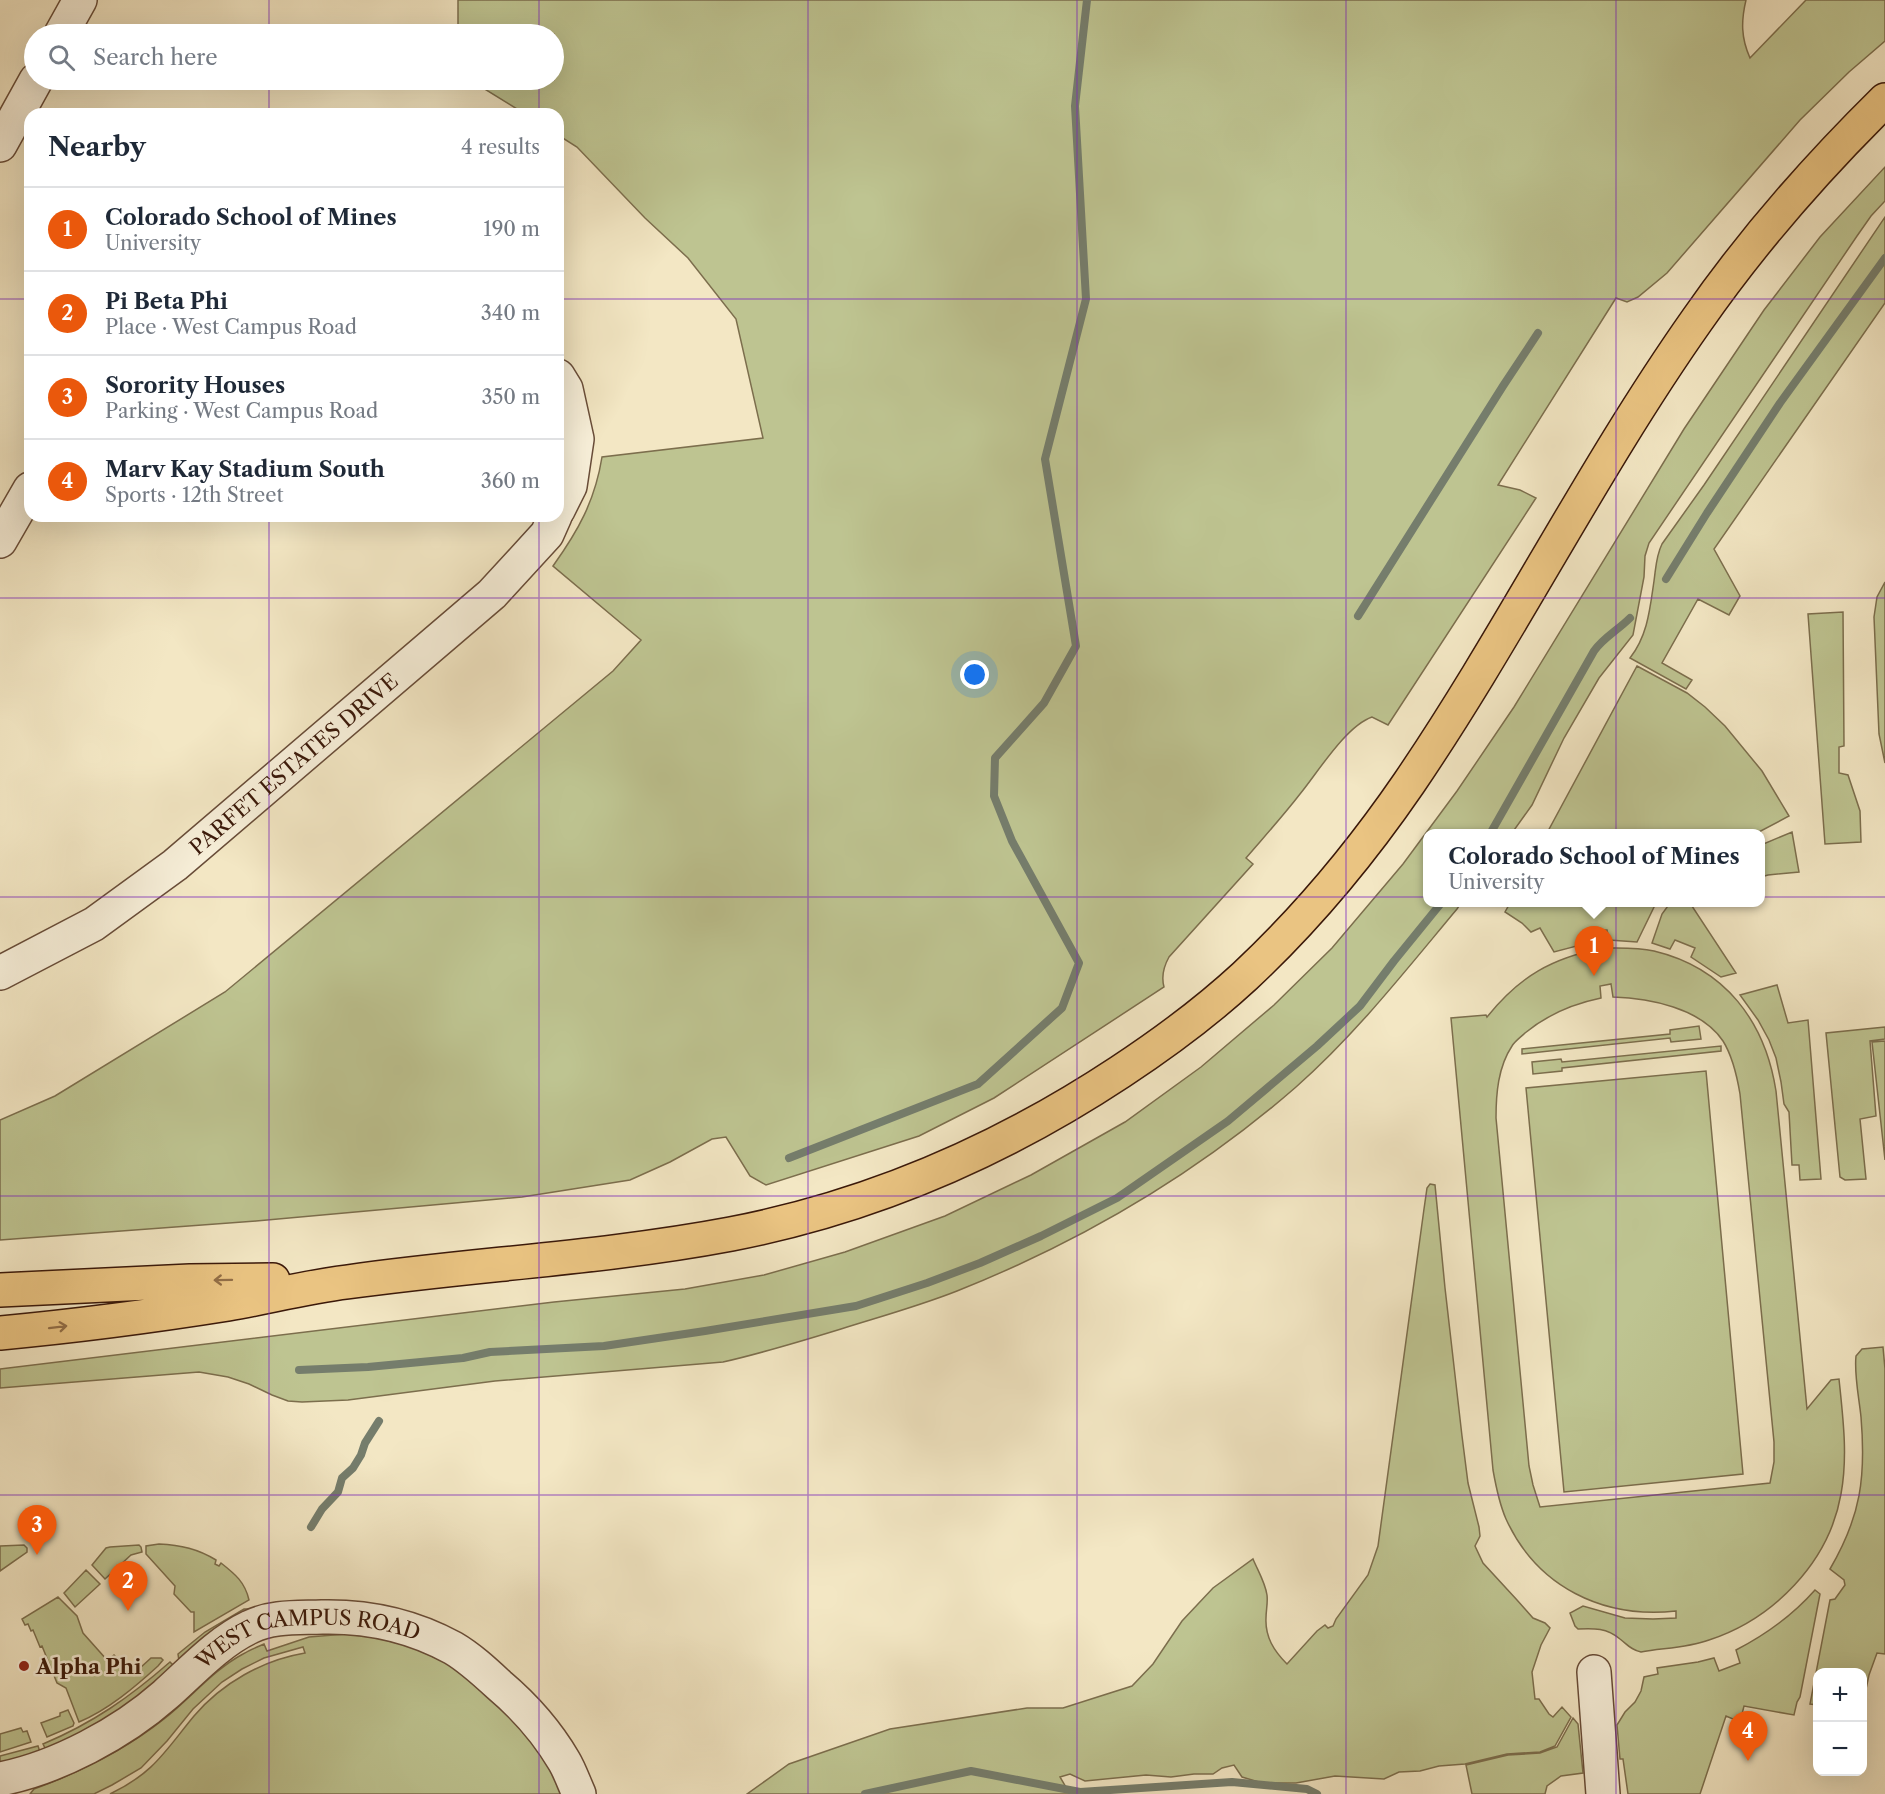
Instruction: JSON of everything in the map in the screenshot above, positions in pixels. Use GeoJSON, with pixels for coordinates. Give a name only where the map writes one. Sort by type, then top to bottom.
{"type":"FeatureCollection","features":[{"type":"Feature","properties":{"kind":"highway"},"geometry":{"type":"LineString","coordinates":[[0,1334],[195,1309],[344,1282],[623,1251],[743,1231],[832,1209],[950,1166],[1023,1130],[1092,1090],[1190,1022],[1245,975],[1294,928],[1370,838],[1444,730],[1619,441],[1696,320],[1779,213],[1885,100]]}},
{"type":"Feature","properties":{"kind":"highway"},"geometry":{"type":"LineString","coordinates":[[0,1290],[202,1281],[344,1282]]}},
{"type":"Feature","properties":{"kind":"street"},"geometry":{"type":"LineString","coordinates":[[67,24],[80,0]]}},
{"type":"Feature","properties":{"kind":"street"},"geometry":{"type":"LineString","coordinates":[[0,145],[30,90]]}},
{"type":"Feature","properties":{"kind":"street"},"geometry":{"type":"LineString","coordinates":[[564,386],[577,439],[570,486],[564,498]]}},
{"type":"Feature","properties":{"kind":"street"},"geometry":{"type":"LineString","coordinates":[[0,541],[24,499]]}},
{"type":"Feature","properties":{"kind":"street","name":"PARFET ESTATES DRIVE"},"geometry":{"type":"LineString","coordinates":[[0,973],[94,924],[175,865],[492,594],[547,534],[552,522]]}},
{"type":"Feature","properties":{"kind":"street","name":"WEST CAMPUS ROAD"},"geometry":{"type":"LineString","coordinates":[[0,1779],[31,1771],[123,1728],[162,1698],[211,1654],[251,1626],[280,1618],[339,1617],[379,1621],[414,1630],[453,1648],[475,1664],[510,1694],[540,1726],[565,1762],[579,1794]]}},
{"type":"Feature","properties":{"kind":"street"},"geometry":{"type":"LineString","coordinates":[[1594,1672],[1603,1794]]}},
{"type":"Feature","properties":{"kind":"green space"},"geometry":{"type":"Polygon","coordinates":[[[458,0],[1746,0],[1743,29],[1750,58],[1806,0],[1885,0],[1885,41],[1849,72],[1800,120],[1667,273],[1638,297],[1627,302],[1616,298],[1498,485],[1520,490],[1536,498],[1388,725],[1372,717],[1352,730],[1333,751],[1294,802],[1246,858],[1253,864],[1169,957],[1164,971],[1164,987],[994,1098],[919,1136],[766,1185],[750,1176],[726,1137],[712,1139],[630,1180],[522,1197],[256,1221],[0,1240],[0,1120],[55,1096],[225,992],[613,671],[641,640],[553,566],[590,502],[602,457],[763,438],[736,319],[688,258],[645,218],[577,147],[564,139],[564,108],[515,108],[486,90],[564,90],[564,24],[458,24],[458,0]]]}},
{"type":"Feature","properties":{"kind":"green space"},"geometry":{"type":"Polygon","coordinates":[[[1885,167],[1885,201],[1857,236],[1649,543],[1633,635],[1599,678],[1564,738],[1532,805],[1515,829],[1429,829],[1514,707],[1684,429],[1764,310],[1820,237],[1885,167]]]}},
{"type":"Feature","properties":{"kind":"green space"},"geometry":{"type":"Polygon","coordinates":[[[1885,217],[1885,303],[1714,549],[1740,596],[1729,615],[1698,599],[1662,663],[1692,680],[1686,689],[1630,658],[1641,640],[1647,621],[1660,548],[1885,217]]]}},
{"type":"Feature","properties":{"kind":"green space"},"geometry":{"type":"Polygon","coordinates":[[[1885,582],[1885,763],[1879,734],[1874,617],[1877,597],[1885,582]]]}},
{"type":"Feature","properties":{"kind":"green space"},"geometry":{"type":"Polygon","coordinates":[[[1843,612],[1844,746],[1839,747],[1839,773],[1848,775],[1860,811],[1861,842],[1825,844],[1808,614],[1843,612]]]}},
{"type":"Feature","properties":{"kind":"green space"},"geometry":{"type":"Polygon","coordinates":[[[1637,666],[1687,693],[1725,726],[1762,771],[1789,816],[1765,829],[1549,829],[1637,666]]]}},
{"type":"Feature","properties":{"kind":"green space"},"geometry":{"type":"Polygon","coordinates":[[[1792,832],[1799,872],[1765,876],[1765,843],[1792,832]]]}},
{"type":"Feature","properties":{"kind":"green space"},"geometry":{"type":"Polygon","coordinates":[[[1423,837],[1423,907],[1458,907],[1380,1001],[1318,1067],[1258,1119],[1177,1177],[1092,1228],[1048,1251],[957,1291],[812,1338],[723,1362],[495,1381],[348,1400],[302,1402],[288,1401],[228,1377],[199,1372],[0,1388],[0,1369],[554,1302],[685,1289],[764,1275],[845,1252],[945,1216],[1031,1175],[1125,1122],[1201,1067],[1274,1005],[1332,948],[1423,837]]]}},
{"type":"Feature","properties":{"kind":"green space"},"geometry":{"type":"Polygon","coordinates":[[[1508,907],[1654,907],[1637,942],[1609,940],[1607,930],[1597,930],[1596,941],[1554,952],[1540,928],[1531,932],[1505,912],[1508,907]]]}},
{"type":"Feature","properties":{"kind":"green space"},"geometry":{"type":"Polygon","coordinates":[[[1667,907],[1693,907],[1736,973],[1721,977],[1691,957],[1695,948],[1675,940],[1670,949],[1652,943],[1662,914],[1667,907]]]}},
{"type":"Feature","properties":{"kind":"green space"},"geometry":{"type":"Polygon","coordinates":[[[1603,948],[1635,948],[1679,959],[1701,970],[1721,984],[1738,1001],[1751,1020],[1771,1066],[1776,1091],[1807,1409],[1831,1380],[1839,1379],[1843,1423],[1843,1480],[1835,1519],[1811,1565],[1794,1585],[1776,1603],[1733,1631],[1692,1645],[1641,1652],[1632,1649],[1615,1635],[1605,1631],[1578,1629],[1570,1613],[1583,1606],[1625,1618],[1653,1619],[1676,1618],[1676,1611],[1623,1610],[1575,1594],[1535,1563],[1519,1543],[1506,1519],[1500,1501],[1493,1470],[1451,1018],[1486,1015],[1487,1017],[1512,990],[1538,971],[1585,952],[1603,948]],[[1611,984],[1600,986],[1601,998],[1561,1011],[1542,1020],[1525,1033],[1513,1044],[1507,1054],[1497,1090],[1496,1118],[1529,1466],[1540,1507],[1770,1483],[1774,1462],[1774,1442],[1740,1094],[1732,1060],[1723,1041],[1702,1020],[1658,1003],[1613,997],[1611,984]]]}},
{"type":"Feature","properties":{"kind":"green space"},"geometry":{"type":"Polygon","coordinates":[[[1777,985],[1788,1023],[1808,1020],[1821,1179],[1800,1180],[1799,1165],[1792,1165],[1789,1112],[1784,1104],[1776,1058],[1758,1020],[1740,995],[1777,985]]]}},
{"type":"Feature","properties":{"kind":"green space"},"geometry":{"type":"Polygon","coordinates":[[[1699,1026],[1701,1039],[1671,1042],[1670,1038],[1522,1054],[1522,1049],[1670,1034],[1670,1030],[1699,1026]]]}},
{"type":"Feature","properties":{"kind":"green space"},"geometry":{"type":"Polygon","coordinates":[[[1885,1027],[1885,1039],[1870,1041],[1876,1116],[1860,1119],[1866,1179],[1845,1180],[1840,1177],[1826,1033],[1885,1027]]]}},
{"type":"Feature","properties":{"kind":"green space"},"geometry":{"type":"Polygon","coordinates":[[[1885,1041],[1885,1160],[1872,1042],[1885,1041]]]}},
{"type":"Feature","properties":{"kind":"green space"},"geometry":{"type":"Polygon","coordinates":[[[1721,1046],[1721,1051],[1562,1068],[1562,1071],[1533,1074],[1532,1062],[1561,1059],[1562,1062],[1721,1046]]]}},
{"type":"Feature","properties":{"kind":"green space"},"geometry":{"type":"Polygon","coordinates":[[[1706,1071],[1743,1474],[1564,1492],[1526,1088],[1706,1071]]]}},
{"type":"Feature","properties":{"kind":"green space"},"geometry":{"type":"Polygon","coordinates":[[[1430,1184],[1435,1185],[1468,1483],[1479,1527],[1480,1536],[1475,1546],[1483,1563],[1533,1618],[1550,1628],[1541,1645],[1532,1672],[1535,1699],[1539,1699],[1553,1717],[1562,1707],[1571,1717],[1555,1746],[1540,1752],[1507,1754],[1465,1764],[1399,1772],[1384,1779],[1335,1776],[1296,1783],[1262,1783],[1242,1777],[1234,1765],[1222,1768],[1213,1774],[1171,1777],[1146,1775],[1085,1781],[1070,1774],[1060,1777],[1070,1794],[747,1794],[789,1764],[890,1729],[1027,1708],[1063,1708],[1132,1686],[1153,1664],[1182,1621],[1213,1588],[1253,1559],[1267,1595],[1266,1625],[1269,1637],[1274,1649],[1287,1664],[1317,1631],[1325,1625],[1328,1628],[1333,1626],[1368,1575],[1378,1546],[1427,1188],[1430,1184]]]}},
{"type":"Feature","properties":{"kind":"green space"},"geometry":{"type":"Polygon","coordinates":[[[1883,1347],[1885,1369],[1885,1654],[1877,1653],[1867,1684],[1867,1668],[1817,1668],[1830,1600],[1835,1599],[1845,1585],[1844,1580],[1830,1569],[1849,1531],[1862,1477],[1861,1417],[1856,1356],[1862,1349],[1883,1347]]]}},
{"type":"Feature","properties":{"kind":"green space"},"geometry":{"type":"Polygon","coordinates":[[[159,1544],[189,1548],[216,1560],[215,1564],[219,1566],[221,1563],[239,1579],[249,1600],[194,1632],[194,1612],[191,1612],[174,1594],[175,1586],[146,1554],[146,1546],[159,1544]]]}},
{"type":"Feature","properties":{"kind":"green space"},"geometry":{"type":"Polygon","coordinates":[[[24,1545],[27,1552],[0,1571],[0,1546],[24,1545]]]}},
{"type":"Feature","properties":{"kind":"green space"},"geometry":{"type":"Polygon","coordinates":[[[139,1545],[142,1552],[131,1555],[105,1579],[92,1565],[106,1548],[139,1545]]]}},
{"type":"Feature","properties":{"kind":"green space"},"geometry":{"type":"Polygon","coordinates":[[[86,1570],[100,1584],[75,1607],[64,1593],[86,1570]]]}},
{"type":"Feature","properties":{"kind":"green space"},"geometry":{"type":"Polygon","coordinates":[[[1815,1590],[1820,1594],[1800,1697],[1794,1715],[1744,1706],[1740,1722],[1726,1716],[1700,1794],[1628,1794],[1623,1759],[1620,1759],[1617,1725],[1635,1702],[1641,1691],[1644,1677],[1658,1674],[1657,1668],[1714,1658],[1719,1671],[1740,1663],[1736,1650],[1778,1624],[1815,1590]]]}},
{"type":"Feature","properties":{"kind":"green space"},"geometry":{"type":"Polygon","coordinates":[[[58,1597],[77,1616],[83,1633],[107,1660],[114,1655],[126,1668],[140,1668],[151,1658],[163,1660],[121,1697],[79,1722],[66,1688],[57,1683],[42,1646],[40,1647],[33,1630],[31,1631],[28,1624],[25,1625],[22,1619],[58,1597]]]}},
{"type":"Feature","properties":{"kind":"green space"},"geometry":{"type":"Polygon","coordinates":[[[244,1609],[254,1609],[179,1661],[178,1654],[205,1632],[244,1609]]]}},
{"type":"Feature","properties":{"kind":"green space"},"geometry":{"type":"Polygon","coordinates":[[[346,1634],[378,1638],[412,1647],[451,1665],[518,1718],[566,1794],[110,1794],[138,1778],[158,1760],[205,1704],[230,1683],[274,1661],[305,1653],[303,1647],[264,1658],[222,1682],[193,1709],[141,1768],[112,1785],[94,1794],[30,1794],[34,1789],[86,1768],[134,1741],[174,1711],[222,1668],[248,1651],[264,1644],[267,1651],[309,1637],[346,1634]]]}},
{"type":"Feature","properties":{"kind":"green space"},"geometry":{"type":"Polygon","coordinates":[[[170,1662],[174,1666],[152,1686],[108,1719],[46,1750],[43,1744],[110,1708],[170,1662]]]}},
{"type":"Feature","properties":{"kind":"green space"},"geometry":{"type":"Polygon","coordinates":[[[1813,1688],[1813,1704],[1810,1704],[1813,1688]]]}},
{"type":"Feature","properties":{"kind":"green space"},"geometry":{"type":"Polygon","coordinates":[[[68,1710],[74,1723],[73,1726],[47,1737],[41,1723],[60,1716],[60,1713],[68,1710]]]}},
{"type":"Feature","properties":{"kind":"green space"},"geometry":{"type":"Polygon","coordinates":[[[1573,1718],[1578,1724],[1583,1773],[1561,1776],[1547,1786],[1545,1794],[1472,1794],[1466,1765],[1508,1755],[1540,1753],[1557,1747],[1573,1718]]]}},
{"type":"Feature","properties":{"kind":"green space"},"geometry":{"type":"Polygon","coordinates":[[[21,1728],[23,1732],[27,1731],[31,1742],[0,1752],[0,1734],[21,1728]]]}},
{"type":"Feature","properties":{"kind":"green space"},"geometry":{"type":"Polygon","coordinates":[[[38,1746],[40,1752],[0,1763],[0,1756],[38,1746]]]}},
{"type":"Feature","properties":{"kind":"waterway"},"geometry":{"type":"LineString","coordinates":[[789,1158],[978,1084],[1062,1008],[1079,963],[1012,841],[994,796],[995,758],[1044,703],[1076,646],[1045,459],[1086,299],[1075,106],[1087,0]]}},
{"type":"Feature","properties":{"kind":"waterway"},"geometry":{"type":"LineString","coordinates":[[1666,579],[1780,403],[1885,258]]}},
{"type":"Feature","properties":{"kind":"waterway"},"geometry":{"type":"LineString","coordinates":[[1358,616],[1538,333]]}},
{"type":"Feature","properties":{"kind":"waterway"},"geometry":{"type":"LineString","coordinates":[[1493,829],[1594,651],[1630,618]]}},
{"type":"Feature","properties":{"kind":"waterway"},"geometry":{"type":"LineString","coordinates":[[299,1370],[368,1367],[463,1358],[490,1352],[604,1346],[705,1331],[856,1306],[980,1263],[1117,1198],[1228,1121],[1317,1046],[1360,1006],[1438,907]]}},
{"type":"Feature","properties":{"kind":"waterway"},"geometry":{"type":"LineString","coordinates":[[311,1527],[322,1509],[338,1492],[342,1478],[353,1468],[379,1421]]}},
{"type":"Feature","properties":{"kind":"waterway"},"geometry":{"type":"LineString","coordinates":[[865,1794],[971,1771],[1080,1792],[1232,1782],[1307,1789],[1317,1794]]}},
{"type":"Feature","properties":{"kind":"place","name":"Colorado School of Mines"},"geometry":{"type":"Point","coordinates":[1594,976]}},
{"type":"Feature","properties":{"kind":"place","name":"Sorority Houses"},"geometry":{"type":"Point","coordinates":[37,1555]}},
{"type":"Feature","properties":{"kind":"place","name":"Pi Beta Phi"},"geometry":{"type":"Point","coordinates":[128,1611]}},
{"type":"Feature","properties":{"kind":"place","name":"Alpha Phi"},"geometry":{"type":"Point","coordinates":[24,1666]}},
{"type":"Feature","properties":{"kind":"place","name":"Marv Kay Stadium South"},"geometry":{"type":"Point","coordinates":[1748,1761]}}]}
